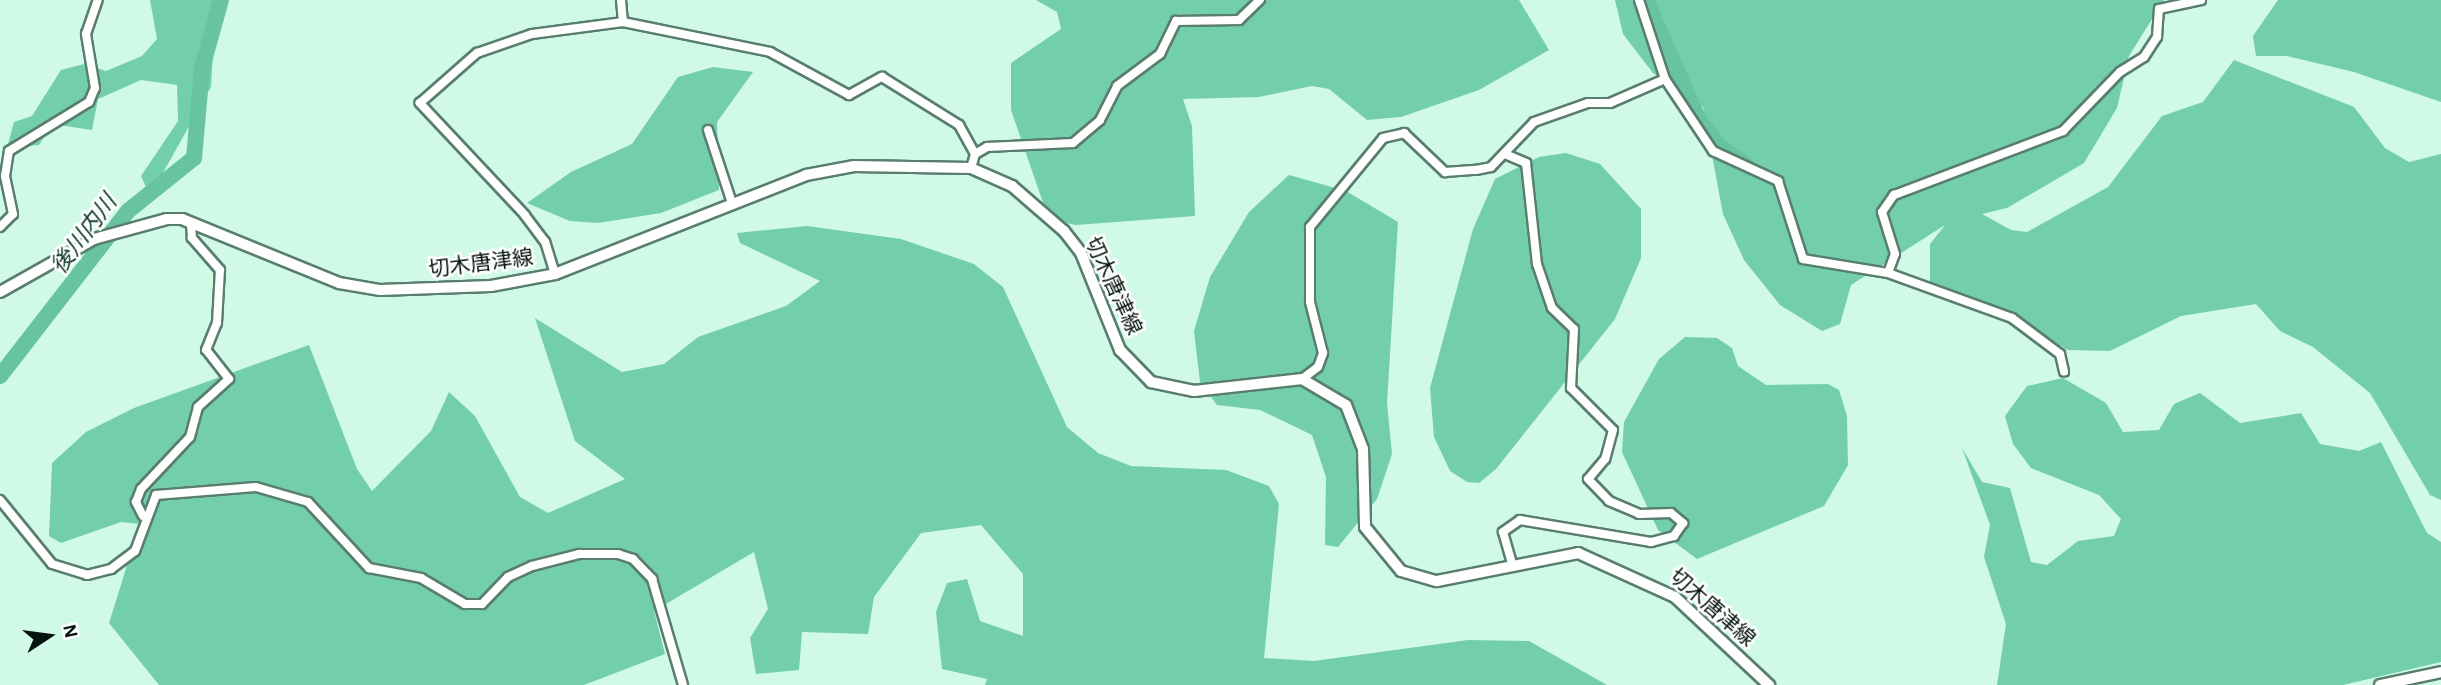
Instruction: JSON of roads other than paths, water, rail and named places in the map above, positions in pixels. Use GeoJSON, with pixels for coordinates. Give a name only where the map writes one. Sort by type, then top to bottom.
{"type":"FeatureCollection","features":[{"type":"Feature","properties":{"kind":"main road","name":"切木唐津線"},"geometry":{"type":"LineString","coordinates":[[0,292],[94,239],[167,219],[191,223],[304,272],[380,290],[491,286],[555,274],[732,203],[854,166],[971,168],[1012,186],[1064,231],[1081,254],[1121,350],[1151,382],[1194,391],[1301,379],[1325,388],[1359,426],[1365,527],[1385,559],[1401,571],[1437,580],[1512,563],[1578,553],[1651,582],[1769,685]]}},
{"type":"Feature","properties":{"kind":"main road"},"geometry":{"type":"LineString","coordinates":[[2380,685],[2441,673]]}},
{"type":"Feature","properties":{"kind":"street"},"geometry":{"type":"LineString","coordinates":[[0,227],[13,214],[5,176],[9,150],[89,102],[95,88],[86,34],[98,0]]}},
{"type":"Feature","properties":{"kind":"street"},"geometry":{"type":"LineString","coordinates":[[621,0],[623,22]]}},
{"type":"Feature","properties":{"kind":"street"},"geometry":{"type":"LineString","coordinates":[[975,154],[1002,145],[1073,143],[1100,120],[1117,86],[1160,54],[1176,21],[1239,20],[1260,0]]}},
{"type":"Feature","properties":{"kind":"street"},"geometry":{"type":"LineString","coordinates":[[1639,0],[1665,79],[1713,151],[1778,181],[1803,259],[1888,273],[2012,318],[2060,354],[2064,372]]}},
{"type":"Feature","properties":{"kind":"street"},"geometry":{"type":"LineString","coordinates":[[1888,273],[1895,254],[1882,212],[1894,195],[2063,131],[2120,72],[2144,57],[2157,37],[2159,9],[2202,0]]}},
{"type":"Feature","properties":{"kind":"street"},"geometry":{"type":"LineString","coordinates":[[555,274],[545,242],[525,215],[419,103],[477,53],[565,27],[623,22],[770,52],[849,95],[882,77],[959,124],[975,154],[971,168]]}},
{"type":"Feature","properties":{"kind":"street"},"geometry":{"type":"LineString","coordinates":[[1301,379],[1318,367],[1324,353],[1310,302],[1310,227],[1370,150],[1404,133],[1445,172],[1491,167],[1534,122],[1588,103],[1609,103],[1665,79]]}},
{"type":"Feature","properties":{"kind":"street"},"geometry":{"type":"LineString","coordinates":[[708,130],[732,203]]}},
{"type":"Feature","properties":{"kind":"street"},"geometry":{"type":"LineString","coordinates":[[1506,154],[1526,163],[1537,264],[1552,308],[1574,329],[1571,388],[1613,430],[1605,459],[1588,479],[1609,501],[1639,514],[1671,513],[1683,523],[1674,537],[1651,542],[1520,520],[1503,532],[1512,563]]}},
{"type":"Feature","properties":{"kind":"street"},"geometry":{"type":"LineString","coordinates":[[144,516],[136,502],[141,489],[190,437],[198,407],[229,379],[206,350],[217,323],[220,270],[192,238],[191,223]]}},
{"type":"Feature","properties":{"kind":"street"},"geometry":{"type":"LineString","coordinates":[[0,500],[52,564],[87,575],[111,569],[135,551],[150,500],[167,491],[280,490],[322,514],[361,564],[421,578],[465,604],[482,604],[508,577],[532,566],[579,554],[634,559],[652,579],[682,685]]}},
{"type":"Feature","properties":{"kind":"waterway","name":"後川内川"},"geometry":{"type":"LineString","coordinates":[[0,376],[128,211],[194,158],[202,68],[221,0]]}},
{"type":"Feature","properties":{"kind":"waterway"},"geometry":{"type":"LineString","coordinates":[[1646,0],[1699,120],[1719,146],[1745,164]]}}]}
